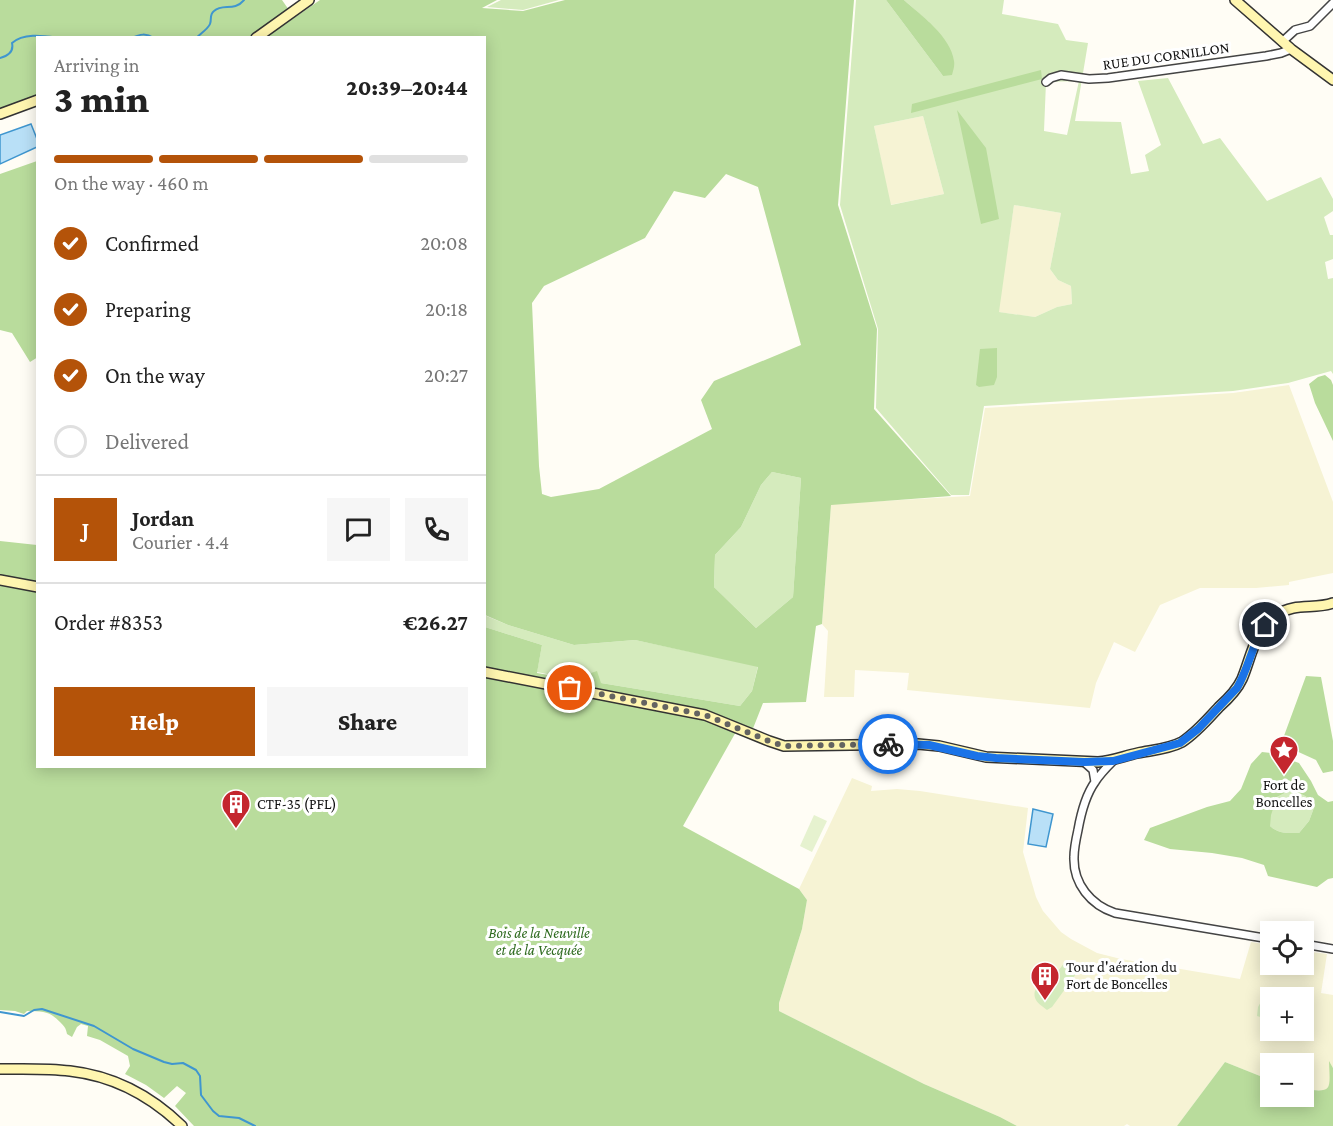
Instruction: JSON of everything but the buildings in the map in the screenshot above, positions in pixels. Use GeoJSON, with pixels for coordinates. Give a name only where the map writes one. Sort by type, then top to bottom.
{"type":"FeatureCollection","features":[{"type":"Feature","properties":{"kind":"street"},"geometry":{"type":"LineString","coordinates":[[259,36],[309,0]]}},
{"type":"Feature","properties":{"kind":"street"},"geometry":{"type":"LineString","coordinates":[[1235,0],[1290,49],[1333,80]]}},
{"type":"Feature","properties":{"kind":"street"},"geometry":{"type":"LineString","coordinates":[[1282,42],[1295,30],[1310,26],[1333,3]]}},
{"type":"Feature","properties":{"kind":"street","name":"RUE DU CORNILLON"},"geometry":{"type":"LineString","coordinates":[[1046,82],[1050,78],[1061,75],[1095,79],[1125,76],[1266,56],[1290,49]]}},
{"type":"Feature","properties":{"kind":"street"},"geometry":{"type":"LineString","coordinates":[[0,114],[36,101]]}},
{"type":"Feature","properties":{"kind":"street"},"geometry":{"type":"LineString","coordinates":[[0,580],[36,587]]}},
{"type":"Feature","properties":{"kind":"street"},"geometry":{"type":"LineString","coordinates":[[486,672],[705,715],[784,746],[918,744],[939,746],[986,757],[1084,762],[1113,761],[1174,745],[1190,736],[1237,688],[1261,631],[1281,612],[1294,608],[1332,606]]}},
{"type":"Feature","properties":{"kind":"street"},"geometry":{"type":"LineString","coordinates":[[1113,761],[1095,782],[1082,810],[1074,868],[1083,890],[1093,901],[1115,913],[1260,937]]}},
{"type":"Feature","properties":{"kind":"street"},"geometry":{"type":"LineString","coordinates":[[1084,762],[1093,770],[1095,782]]}},
{"type":"Feature","properties":{"kind":"street"},"geometry":{"type":"LineString","coordinates":[[1314,946],[1333,949]]}},
{"type":"Feature","properties":{"kind":"street"},"geometry":{"type":"LineString","coordinates":[[0,1069],[69,1071],[106,1078],[148,1098],[182,1126]]}},
{"type":"Feature","properties":{"kind":"shaded area"},"geometry":{"type":"Polygon","coordinates":[[[923,116],[944,194],[890,205],[874,126],[923,116]]]}},
{"type":"Feature","properties":{"kind":"shaded area"},"geometry":{"type":"Polygon","coordinates":[[[1014,205],[1061,213],[1050,269],[1058,280],[1071,286],[1072,304],[1057,307],[1035,317],[998,312],[1014,205]]]}},
{"type":"Feature","properties":{"kind":"shaded area"},"geometry":{"type":"Polygon","coordinates":[[[1289,385],[1333,502],[1333,573],[1289,582],[1289,585],[1256,588],[1200,588],[1160,605],[1135,652],[1114,642],[1096,683],[1090,708],[907,690],[909,673],[855,670],[854,697],[824,697],[828,631],[822,624],[831,504],[970,496],[985,408],[1233,393],[1289,385]]]}},
{"type":"Feature","properties":{"kind":"shaded area"},"geometry":{"type":"Polygon","coordinates":[[[852,778],[872,786],[871,791],[897,789],[920,791],[1028,808],[1023,852],[1036,897],[1043,911],[1061,932],[1097,953],[1240,979],[1251,942],[1260,943],[1260,975],[1314,975],[1314,952],[1327,954],[1321,993],[1333,995],[1333,1068],[1330,1063],[1330,1084],[1323,1091],[1314,1090],[1314,1053],[1260,1053],[1260,1076],[1225,1062],[1177,1126],[1130,1126],[1127,1124],[1124,1126],[1017,1126],[924,1084],[779,1011],[779,1003],[802,929],[807,900],[799,889],[852,778]]]}},
{"type":"Feature","properties":{"kind":"green space"},"geometry":{"type":"Polygon","coordinates":[[[0,0],[282,0],[289,10],[250,36],[36,36],[36,97],[0,110],[0,0]]]}},
{"type":"Feature","properties":{"kind":"green space"},"geometry":{"type":"Polygon","coordinates":[[[320,0],[497,0],[482,8],[523,11],[565,0],[854,0],[838,205],[877,329],[874,409],[951,496],[831,505],[822,624],[816,626],[806,702],[763,703],[752,731],[719,716],[486,669],[486,627],[542,645],[537,673],[567,678],[570,668],[576,670],[585,668],[588,674],[597,671],[601,683],[740,706],[752,691],[758,667],[635,640],[574,645],[508,625],[486,615],[486,36],[268,36],[320,0]],[[726,174],[705,198],[674,191],[645,238],[544,286],[532,303],[542,494],[551,497],[599,489],[712,429],[701,400],[714,381],[801,345],[758,187],[726,174]],[[772,472],[761,485],[741,527],[715,555],[714,587],[756,628],[793,597],[801,478],[772,472]]]}},
{"type":"Feature","properties":{"kind":"green space"},"geometry":{"type":"Polygon","coordinates":[[[501,0],[559,0],[523,10],[487,7],[501,0]]]}},
{"type":"Feature","properties":{"kind":"green space"},"geometry":{"type":"Polygon","coordinates":[[[856,0],[886,0],[943,76],[929,22],[904,0],[1004,0],[1002,14],[1058,24],[1066,40],[1088,43],[1075,121],[1121,122],[1131,174],[1149,171],[1145,155],[1161,145],[1138,81],[1168,78],[1203,144],[1220,138],[1267,201],[1321,177],[1333,199],[1333,211],[1324,217],[1330,235],[1333,235],[1333,259],[1325,262],[1328,279],[1333,278],[1333,374],[1331,371],[1288,383],[1233,391],[984,406],[969,495],[951,495],[876,408],[878,329],[840,205],[856,0]],[[1079,81],[1046,82],[1044,131],[1067,135],[1079,81]],[[923,116],[874,126],[891,205],[944,194],[923,116]],[[1014,205],[999,312],[1035,317],[1057,307],[1072,304],[1071,286],[1058,280],[1050,269],[1061,213],[1014,205]]]}},
{"type":"Feature","properties":{"kind":"green space"},"geometry":{"type":"Polygon","coordinates":[[[886,0],[904,0],[941,35],[952,52],[954,68],[952,75],[943,76],[886,0]]]}},
{"type":"Feature","properties":{"kind":"green space"},"geometry":{"type":"Polygon","coordinates":[[[1041,70],[1042,79],[911,113],[912,104],[1041,70]]]}},
{"type":"Feature","properties":{"kind":"green space"},"geometry":{"type":"Polygon","coordinates":[[[957,110],[986,148],[999,219],[981,224],[957,110]]]}},
{"type":"Feature","properties":{"kind":"green space"},"geometry":{"type":"Polygon","coordinates":[[[36,161],[36,358],[30,362],[12,333],[0,330],[0,174],[36,161]]]}},
{"type":"Feature","properties":{"kind":"green space"},"geometry":{"type":"Polygon","coordinates":[[[997,348],[997,377],[994,385],[979,387],[976,385],[980,349],[997,348]]]}},
{"type":"Feature","properties":{"kind":"green space"},"geometry":{"type":"Polygon","coordinates":[[[1325,375],[1333,385],[1333,441],[1315,403],[1309,384],[1325,375]]]}},
{"type":"Feature","properties":{"kind":"green space"},"geometry":{"type":"Polygon","coordinates":[[[772,472],[801,478],[793,597],[756,628],[714,587],[715,555],[741,527],[761,485],[772,472]]]}},
{"type":"Feature","properties":{"kind":"green space"},"geometry":{"type":"Polygon","coordinates":[[[0,541],[36,545],[36,583],[0,576],[0,541]]]}},
{"type":"Feature","properties":{"kind":"green space","name":"Bois de la Neuville et de la Vecquée"},"geometry":{"type":"Polygon","coordinates":[[[0,584],[36,591],[36,768],[486,768],[486,675],[685,713],[737,730],[683,826],[799,889],[807,900],[802,929],[779,1003],[779,1011],[924,1084],[1017,1126],[194,1126],[175,1106],[186,1093],[177,1086],[164,1098],[125,1074],[130,1066],[128,1056],[100,1040],[87,1036],[88,1026],[81,1024],[72,1037],[67,1034],[65,1027],[56,1018],[49,1014],[27,1011],[24,1014],[0,1010],[0,584]]]}},
{"type":"Feature","properties":{"kind":"green space"},"geometry":{"type":"Polygon","coordinates":[[[486,616],[574,645],[635,640],[758,666],[752,691],[740,706],[601,683],[588,674],[567,678],[537,672],[542,645],[486,627],[486,616]]]}},
{"type":"Feature","properties":{"kind":"green space"},"geometry":{"type":"Polygon","coordinates":[[[1306,676],[1321,677],[1333,741],[1333,771],[1323,773],[1316,760],[1281,744],[1306,676]]]}},
{"type":"Feature","properties":{"kind":"green space"},"geometry":{"type":"Polygon","coordinates":[[[1262,752],[1299,763],[1318,795],[1328,802],[1333,801],[1333,878],[1317,887],[1268,876],[1264,865],[1242,858],[1170,849],[1144,840],[1150,828],[1230,801],[1241,789],[1251,764],[1262,752]],[[1294,792],[1277,797],[1271,815],[1270,826],[1273,829],[1299,833],[1309,821],[1315,805],[1308,798],[1294,792]]]}},
{"type":"Feature","properties":{"kind":"green space"},"geometry":{"type":"Polygon","coordinates":[[[1294,792],[1306,796],[1315,805],[1309,821],[1299,833],[1277,830],[1270,826],[1270,815],[1277,797],[1294,792]]]}},
{"type":"Feature","properties":{"kind":"green space"},"geometry":{"type":"Polygon","coordinates":[[[814,815],[827,821],[812,852],[800,846],[814,815]]]}},
{"type":"Feature","properties":{"kind":"green space"},"geometry":{"type":"Polygon","coordinates":[[[1065,962],[1073,963],[1076,974],[1052,1007],[1047,1010],[1036,1000],[1035,991],[1065,962]]]}},
{"type":"Feature","properties":{"kind":"green space"},"geometry":{"type":"Polygon","coordinates":[[[1260,1003],[1260,1017],[1257,1016],[1260,1003]]]}},
{"type":"Feature","properties":{"kind":"green space"},"geometry":{"type":"Polygon","coordinates":[[[1329,1061],[1333,1068],[1333,1126],[1177,1126],[1225,1062],[1260,1076],[1260,1107],[1314,1107],[1314,1090],[1325,1090],[1330,1078],[1329,1061]]]}},
{"type":"Feature","properties":{"kind":"water"},"geometry":{"type":"Polygon","coordinates":[[[31,124],[36,136],[36,147],[0,164],[0,135],[31,124]]]}},
{"type":"Feature","properties":{"kind":"water"},"geometry":{"type":"Polygon","coordinates":[[[1033,809],[1053,814],[1046,847],[1028,844],[1033,809]]]}},
{"type":"Feature","properties":{"kind":"waterway"},"geometry":{"type":"LineString","coordinates":[[198,36],[209,26],[214,11],[236,6],[244,0]]}},
{"type":"Feature","properties":{"kind":"waterway"},"geometry":{"type":"LineString","coordinates":[[0,58],[10,53],[12,43],[22,37],[36,36]]}},
{"type":"Feature","properties":{"kind":"waterway"},"geometry":{"type":"LineString","coordinates":[[36,36],[48,36]]}},
{"type":"Feature","properties":{"kind":"waterway"},"geometry":{"type":"LineString","coordinates":[[138,36],[150,36]]}},
{"type":"Feature","properties":{"kind":"waterway"},"geometry":{"type":"LineString","coordinates":[[0,1012],[24,1016],[34,1010],[42,1009],[94,1026],[133,1049],[164,1062],[183,1063],[196,1070],[200,1076],[201,1095],[213,1111],[219,1116],[239,1118],[255,1126]]}},
{"type":"Feature","properties":{"kind":"way so far"},"geometry":{"type":"LineString","coordinates":[[570,688],[705,715],[784,746],[888,744]]}},
{"type":"Feature","properties":{"kind":"place","name":"Fort de Boncelles"},"geometry":{"type":"Point","coordinates":[1284,776]}},
{"type":"Feature","properties":{"kind":"place","name":"CTF-35 (PFL)"},"geometry":{"type":"Point","coordinates":[236,830]}},
{"type":"Feature","properties":{"kind":"place","name":"Tour d'aération du Fort de Boncelles"},"geometry":{"type":"Point","coordinates":[1045,1002]}},
{"type":"Feature","properties":{"kind":"route"},"geometry":{"type":"LineString","coordinates":[[888,744],[929,745],[986,757],[1084,762],[1113,761],[1174,745],[1190,736],[1237,688],[1265,625]]}}]}
